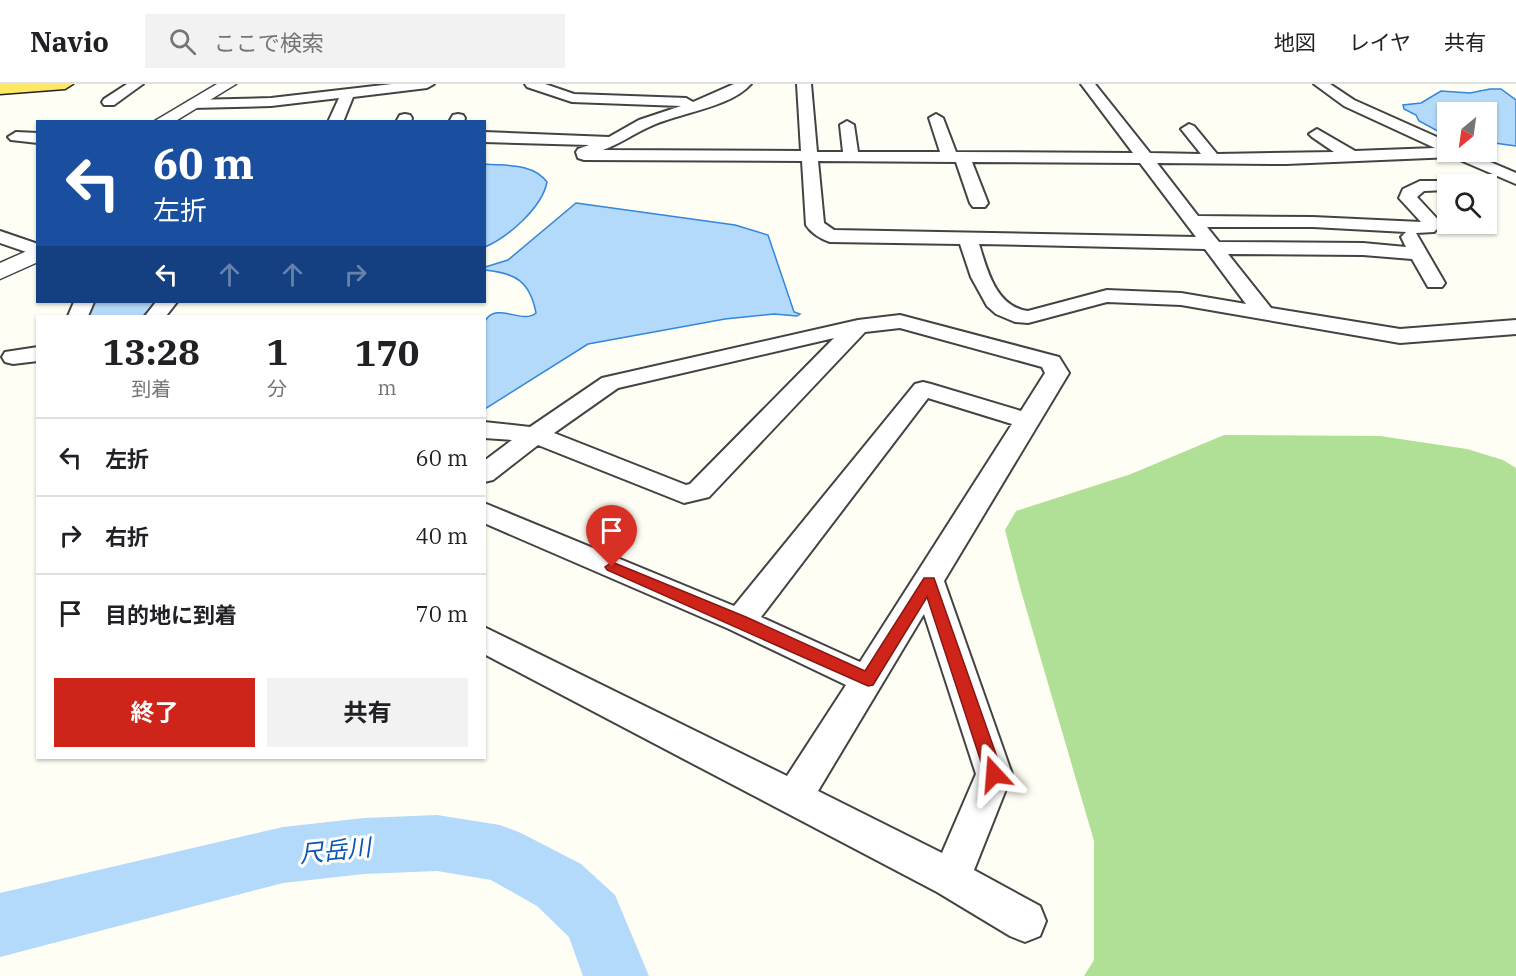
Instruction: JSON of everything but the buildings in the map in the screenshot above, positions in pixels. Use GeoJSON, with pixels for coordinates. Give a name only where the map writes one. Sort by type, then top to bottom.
{"type":"FeatureCollection","features":[{"type":"Feature","properties":{"kind":"main road"},"geometry":{"type":"LineString","coordinates":[[0,89],[65,84]]}},
{"type":"Feature","properties":{"kind":"street"},"geometry":{"type":"LineString","coordinates":[[109,102],[136,84]]}},
{"type":"Feature","properties":{"kind":"street"},"geometry":{"type":"LineString","coordinates":[[164,120],[228,84]]}},
{"type":"Feature","properties":{"kind":"street"},"geometry":{"type":"LineString","coordinates":[[192,104],[271,102],[427,84]]}},
{"type":"Feature","properties":{"kind":"street"},"geometry":{"type":"LineString","coordinates":[[532,84],[561,95],[583,99],[706,103]]}},
{"type":"Feature","properties":{"kind":"street"},"geometry":{"type":"LineString","coordinates":[[744,84],[706,103],[644,123],[584,154],[851,156],[881,162],[956,157],[1213,159],[1437,153]]}},
{"type":"Feature","properties":{"kind":"street"},"geometry":{"type":"LineString","coordinates":[[804,84],[815,225],[830,236],[1363,249],[1420,254]]}},
{"type":"Feature","properties":{"kind":"street"},"geometry":{"type":"LineString","coordinates":[[1088,84],[1264,313]]}},
{"type":"Feature","properties":{"kind":"street"},"geometry":{"type":"LineString","coordinates":[[1321,84],[1349,103],[1437,143]]}},
{"type":"Feature","properties":{"kind":"street"},"geometry":{"type":"LineString","coordinates":[[336,120],[348,93]]}},
{"type":"Feature","properties":{"kind":"street"},"geometry":{"type":"LineString","coordinates":[[936,118],[979,203]]}},
{"type":"Feature","properties":{"kind":"street"},"geometry":{"type":"LineString","coordinates":[[847,125],[851,156]]}},
{"type":"Feature","properties":{"kind":"street"},"geometry":{"type":"LineString","coordinates":[[1190,129],[1213,159]]}},
{"type":"Feature","properties":{"kind":"street"},"geometry":{"type":"LineString","coordinates":[[1317,134],[1351,156]]}},
{"type":"Feature","properties":{"kind":"street"},"geometry":{"type":"LineString","coordinates":[[16,137],[36,138]]}},
{"type":"Feature","properties":{"kind":"street"},"geometry":{"type":"LineString","coordinates":[[486,137],[612,141]]}},
{"type":"Feature","properties":{"kind":"street"},"geometry":{"type":"LineString","coordinates":[[1389,140],[1421,154]]}},
{"type":"Feature","properties":{"kind":"street"},"geometry":{"type":"LineString","coordinates":[[1478,162],[1516,179]]}},
{"type":"Feature","properties":{"kind":"street"},"geometry":{"type":"LineString","coordinates":[[1193,221],[1313,222],[1428,228],[1433,224],[1408,198],[1409,193],[1420,186],[1437,185]]}},
{"type":"Feature","properties":{"kind":"street"},"geometry":{"type":"LineString","coordinates":[[1497,188],[1516,190]]}},
{"type":"Feature","properties":{"kind":"street"},"geometry":{"type":"LineString","coordinates":[[1406,227],[1436,283]]}},
{"type":"Feature","properties":{"kind":"street"},"geometry":{"type":"LineString","coordinates":[[0,237],[36,251]]}},
{"type":"Feature","properties":{"kind":"street"},"geometry":{"type":"LineString","coordinates":[[968,239],[986,288],[997,305],[1016,318],[1028,317],[1107,296],[1181,299],[1407,336],[1505,328],[1516,345]]}},
{"type":"Feature","properties":{"kind":"street"},"geometry":{"type":"LineString","coordinates":[[0,272],[36,253]]}},
{"type":"Feature","properties":{"kind":"street"},"geometry":{"type":"LineString","coordinates":[[156,315],[166,303]]}},
{"type":"Feature","properties":{"kind":"street"},"geometry":{"type":"LineString","coordinates":[[994,346],[1016,318]]}},
{"type":"Feature","properties":{"kind":"street"},"geometry":{"type":"LineString","coordinates":[[486,472],[610,383],[858,326],[900,321],[1051,362],[1058,373],[795,796]]}},
{"type":"Feature","properties":{"kind":"street"},"geometry":{"type":"LineString","coordinates":[[486,430],[535,435],[684,494],[699,492],[858,326]]}},
{"type":"Feature","properties":{"kind":"street"},"geometry":{"type":"LineString","coordinates":[[13,357],[36,354]]}},
{"type":"Feature","properties":{"kind":"street"},"geometry":{"type":"LineString","coordinates":[[740,621],[923,389],[1027,421]]}},
{"type":"Feature","properties":{"kind":"street"},"geometry":{"type":"LineString","coordinates":[[486,513],[740,621],[868,680]]}},
{"type":"Feature","properties":{"kind":"street"},"geometry":{"type":"LineString","coordinates":[[929,582],[994,774],[951,878]]}},
{"type":"Feature","properties":{"kind":"street"},"geometry":{"type":"LineString","coordinates":[[486,640],[795,796],[951,878],[1026,921]]}},
{"type":"Feature","properties":{"kind":"green space"},"geometry":{"type":"Polygon","coordinates":[[[1224,435],[1380,436],[1467,449],[1503,460],[1516,468],[1516,976],[1084,976],[1094,960],[1094,841],[1005,530],[1016,511],[1131,474],[1224,435]]]}},
{"type":"Feature","properties":{"kind":"water"},"geometry":{"type":"Polygon","coordinates":[[[1501,89],[1516,100],[1516,146],[1497,143],[1497,102],[1437,102],[1437,131],[1419,121],[1416,115],[1404,109],[1403,105],[1421,103],[1441,91],[1470,93],[1501,89]]]}},
{"type":"Feature","properties":{"kind":"water"},"geometry":{"type":"Polygon","coordinates":[[[486,164],[527,168],[534,171],[547,182],[544,192],[523,220],[486,246],[486,164]]]}},
{"type":"Feature","properties":{"kind":"water"},"geometry":{"type":"Polygon","coordinates":[[[576,203],[735,225],[768,235],[794,312],[800,314],[725,319],[588,344],[486,408],[486,320],[496,313],[530,316],[536,313],[530,293],[520,281],[505,273],[486,270],[486,267],[508,260],[576,203]]]}},
{"type":"Feature","properties":{"kind":"water"},"geometry":{"type":"Polygon","coordinates":[[[89,303],[158,303],[144,315],[84,315],[84,309],[89,303]]]}},
{"type":"Feature","properties":{"kind":"waterway","name":"尺岳川"},"geometry":{"type":"LineString","coordinates":[[0,925],[283,855],[364,846],[437,843],[500,853],[559,885],[593,917],[616,976]]}},
{"type":"Feature","properties":{"kind":"route"},"geometry":{"type":"LineString","coordinates":[[612,567],[740,621],[868,680],[929,582],[994,774]]}}]}
